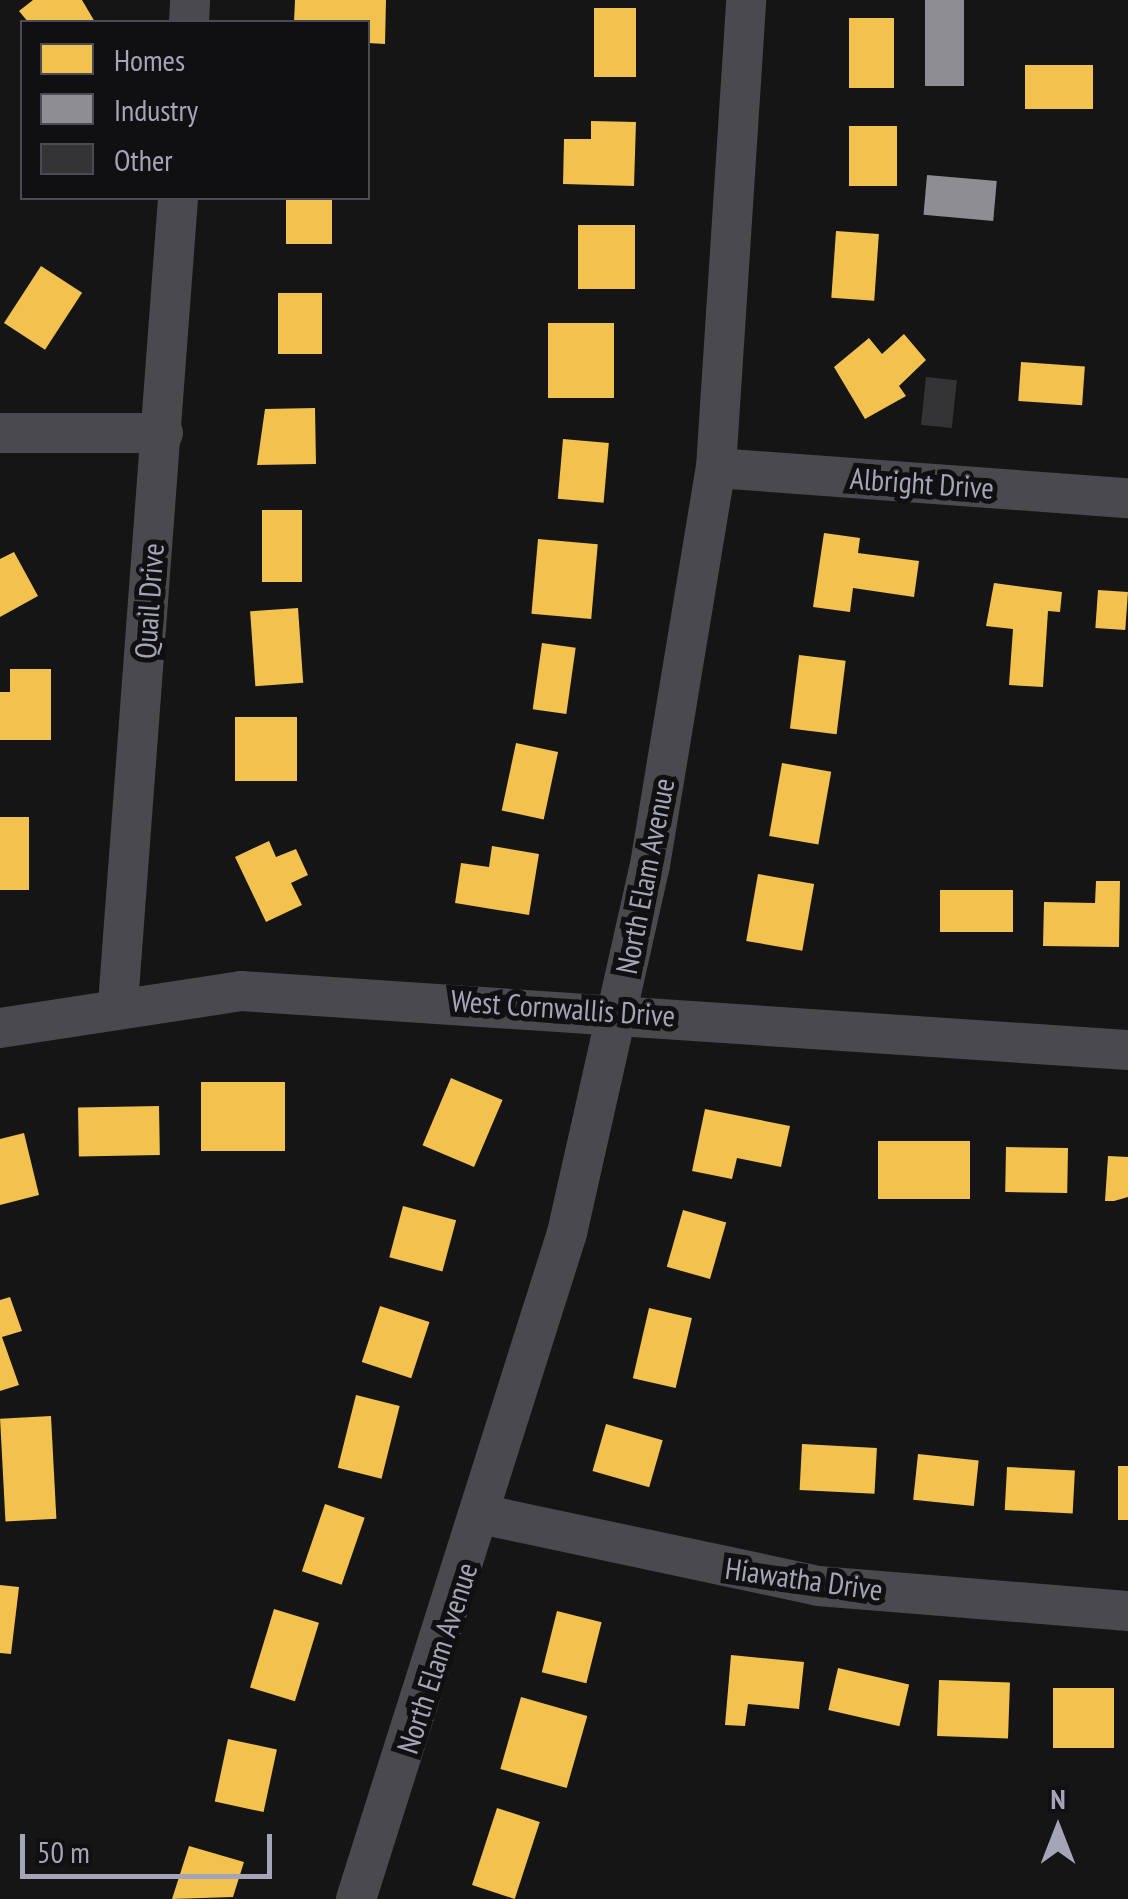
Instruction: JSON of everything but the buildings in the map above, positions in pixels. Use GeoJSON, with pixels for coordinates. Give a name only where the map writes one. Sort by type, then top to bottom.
{"type":"FeatureCollection","features":[{"type":"Feature","properties":{"kind":"street","name":"North Elam Avenue"},"geometry":{"type":"LineString","coordinates":[[356,1899],[484,1515],[566,1233],[617,1012],[716,468],[746,0]]}},
{"type":"Feature","properties":{"kind":"street","name":"Quail Drive"},"geometry":{"type":"LineString","coordinates":[[118,1004],[164,433],[178,200]]}},
{"type":"Feature","properties":{"kind":"street"},"geometry":{"type":"LineString","coordinates":[[0,433],[164,433]]}},
{"type":"Feature","properties":{"kind":"street","name":"Albright Drive"},"geometry":{"type":"LineString","coordinates":[[716,468],[1128,498]]}},
{"type":"Feature","properties":{"kind":"street","name":"West Cornwallis Drive"},"geometry":{"type":"LineString","coordinates":[[0,1028],[118,1004],[241,991],[617,1012],[1128,1050]]}},
{"type":"Feature","properties":{"kind":"street","name":"Hiawatha Drive"},"geometry":{"type":"LineString","coordinates":[[484,1515],[818,1586],[1128,1611]]}}]}
